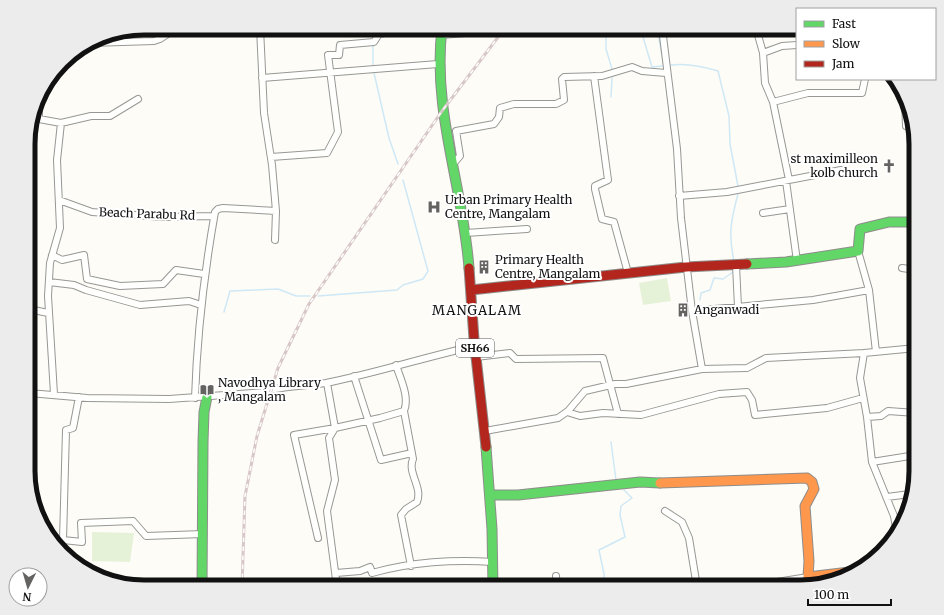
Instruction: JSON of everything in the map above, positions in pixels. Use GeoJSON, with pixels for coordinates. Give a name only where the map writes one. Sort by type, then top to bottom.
{"type":"FeatureCollection","features":[{"type":"Feature","properties":{"kind":"street"},"geometry":{"type":"LineString","coordinates":[[105,43],[154,41],[166,35]]}},
{"type":"Feature","properties":{"kind":"street"},"geometry":{"type":"LineString","coordinates":[[260,35],[264,113],[271,157],[276,211],[275,240]]}},
{"type":"Feature","properties":{"kind":"street"},"geometry":{"type":"LineString","coordinates":[[271,157],[327,153],[338,132],[328,55],[339,55],[340,45],[374,42],[378,35]]}},
{"type":"Feature","properties":{"kind":"street","name":"SH66"},"geometry":{"type":"LineString","coordinates":[[442,35],[438,64],[439,94],[454,163],[466,233],[472,290],[476,357],[491,495],[494,562],[493,580]]}},
{"type":"Feature","properties":{"kind":"street"},"geometry":{"type":"LineString","coordinates":[[663,35],[666,73],[677,149],[686,267],[702,369]]}},
{"type":"Feature","properties":{"kind":"street"},"geometry":{"type":"LineString","coordinates":[[758,35],[763,52],[765,83],[773,102],[787,181],[797,261]]}},
{"type":"Feature","properties":{"kind":"street"},"geometry":{"type":"LineString","coordinates":[[763,52],[782,46],[796,45]]}},
{"type":"Feature","properties":{"kind":"street"},"geometry":{"type":"LineString","coordinates":[[262,78],[438,64]]}},
{"type":"Feature","properties":{"kind":"street"},"geometry":{"type":"LineString","coordinates":[[454,163],[460,156],[456,131],[494,124],[499,117],[500,108],[514,104],[556,104],[564,100],[562,79],[564,77],[609,74],[632,66],[642,71],[666,73]]}},
{"type":"Feature","properties":{"kind":"street"},"geometry":{"type":"LineString","coordinates":[[594,76],[608,180],[595,186],[595,189],[602,219],[614,222],[628,273]]}},
{"type":"Feature","properties":{"kind":"street"},"geometry":{"type":"LineString","coordinates":[[773,102],[808,93],[862,93],[865,80]]}},
{"type":"Feature","properties":{"kind":"street"},"geometry":{"type":"LineString","coordinates":[[39,119],[61,123],[91,116],[110,116],[138,98]]}},
{"type":"Feature","properties":{"kind":"street"},"geometry":{"type":"LineString","coordinates":[[906,118],[906,126]]}},
{"type":"Feature","properties":{"kind":"street"},"geometry":{"type":"LineString","coordinates":[[54,394],[48,313],[52,255],[59,232],[57,160],[61,123]]}},
{"type":"Feature","properties":{"kind":"street"},"geometry":{"type":"LineString","coordinates":[[680,196],[728,192],[841,170]]}},
{"type":"Feature","properties":{"kind":"street","name":"Beach Parabu Rd"},"geometry":{"type":"LineString","coordinates":[[59,200],[92,212],[164,217],[214,216]]}},
{"type":"Feature","properties":{"kind":"street"},"geometry":{"type":"LineString","coordinates":[[195,398],[196,356],[204,274],[214,216],[218,209],[223,208],[276,211]]}},
{"type":"Feature","properties":{"kind":"street"},"geometry":{"type":"LineString","coordinates":[[762,213],[790,209]]}},
{"type":"Feature","properties":{"kind":"street"},"geometry":{"type":"LineString","coordinates":[[876,352],[869,290],[858,251],[860,229],[889,222],[909,222]]}},
{"type":"Feature","properties":{"kind":"street"},"geometry":{"type":"LineString","coordinates":[[466,233],[527,229]]}},
{"type":"Feature","properties":{"kind":"street"},"geometry":{"type":"LineString","coordinates":[[472,290],[686,267],[797,261],[858,251]]}},
{"type":"Feature","properties":{"kind":"street"},"geometry":{"type":"LineString","coordinates":[[52,255],[62,260],[84,255],[87,279],[120,286],[163,284],[176,270],[204,274]]}},
{"type":"Feature","properties":{"kind":"street"},"geometry":{"type":"LineString","coordinates":[[736,264],[738,307]]}},
{"type":"Feature","properties":{"kind":"street"},"geometry":{"type":"LineString","coordinates":[[902,268],[909,269]]}},
{"type":"Feature","properties":{"kind":"street"},"geometry":{"type":"LineString","coordinates":[[49,282],[74,285],[86,290],[140,305],[189,301],[201,305]]}},
{"type":"Feature","properties":{"kind":"street"},"geometry":{"type":"LineString","coordinates":[[692,311],[813,300],[869,290]]}},
{"type":"Feature","properties":{"kind":"street"},"geometry":{"type":"LineString","coordinates":[[35,310],[48,313]]}},
{"type":"Feature","properties":{"kind":"street"},"geometry":{"type":"LineString","coordinates":[[35,393],[79,397],[195,398],[266,392],[271,389],[294,388],[327,383],[475,346]]}},
{"type":"Feature","properties":{"kind":"street"},"geometry":{"type":"LineString","coordinates":[[484,431],[558,418],[567,412],[585,391],[610,386],[702,369],[747,368],[766,358],[864,353],[909,349]]}},
{"type":"Feature","properties":{"kind":"street"},"geometry":{"type":"LineString","coordinates":[[476,357],[510,353],[516,359],[603,358],[618,414]]}},
{"type":"Feature","properties":{"kind":"street"},"geometry":{"type":"LineString","coordinates":[[864,353],[859,372],[867,417],[872,462],[894,516],[895,524]]}},
{"type":"Feature","properties":{"kind":"street"},"geometry":{"type":"LineString","coordinates":[[396,365],[405,394],[406,406],[404,411],[413,459],[411,464],[419,490],[417,502],[401,514],[411,566]]}},
{"type":"Feature","properties":{"kind":"street"},"geometry":{"type":"LineString","coordinates":[[354,376],[381,460],[412,453]]}},
{"type":"Feature","properties":{"kind":"street"},"geometry":{"type":"LineString","coordinates":[[327,383],[335,428],[329,438],[334,480],[327,511],[336,580]]}},
{"type":"Feature","properties":{"kind":"street"},"geometry":{"type":"LineString","coordinates":[[567,412],[580,416],[603,413],[641,415],[719,394],[747,392],[752,400],[755,415],[827,408],[863,398]]}},
{"type":"Feature","properties":{"kind":"street"},"geometry":{"type":"LineString","coordinates":[[79,397],[73,428],[66,430],[63,540],[82,542],[81,523],[133,521],[146,536],[203,534]]}},
{"type":"Feature","properties":{"kind":"street"},"geometry":{"type":"LineString","coordinates":[[202,580],[204,416],[207,397]]}},
{"type":"Feature","properties":{"kind":"street"},"geometry":{"type":"LineString","coordinates":[[318,538],[294,435],[368,421],[404,411]]}},
{"type":"Feature","properties":{"kind":"street"},"geometry":{"type":"LineString","coordinates":[[867,417],[880,416],[888,412],[909,414]]}},
{"type":"Feature","properties":{"kind":"street"},"geometry":{"type":"LineString","coordinates":[[872,462],[909,456]]}},
{"type":"Feature","properties":{"kind":"street"},"geometry":{"type":"LineString","coordinates":[[491,495],[518,495],[640,482],[678,483],[807,478],[812,482],[814,489],[805,506],[809,561],[808,577]]}},
{"type":"Feature","properties":{"kind":"street"},"geometry":{"type":"LineString","coordinates":[[886,497],[906,494]]}},
{"type":"Feature","properties":{"kind":"street"},"geometry":{"type":"LineString","coordinates":[[665,511],[682,522],[689,538],[696,580]]}},
{"type":"Feature","properties":{"kind":"street"},"geometry":{"type":"LineString","coordinates":[[336,573],[360,571],[370,567],[372,572],[386,568],[466,560],[494,562]]}},
{"type":"Feature","properties":{"kind":"street"},"geometry":{"type":"LineString","coordinates":[[789,580],[836,574]]}},
{"type":"Feature","properties":{"kind":"street"},"geometry":{"type":"LineString","coordinates":[[556,576],[556,580]]}},
{"type":"Feature","properties":{"kind":"green space"},"geometry":{"type":"Polygon","coordinates":[[[667,278],[671,301],[643,305],[639,283],[667,278]]]}},
{"type":"Feature","properties":{"kind":"green space"},"geometry":{"type":"Polygon","coordinates":[[[92,532],[134,533],[130,562],[92,561],[92,532]]]}},
{"type":"Feature","properties":{"kind":"waterway"},"geometry":{"type":"LineString","coordinates":[[606,35],[606,49],[612,69]]}},
{"type":"Feature","properties":{"kind":"waterway"},"geometry":{"type":"LineString","coordinates":[[643,35],[652,67],[662,66]]}},
{"type":"Feature","properties":{"kind":"waterway"},"geometry":{"type":"LineString","coordinates":[[658,35],[664,66]]}},
{"type":"Feature","properties":{"kind":"waterway"},"geometry":{"type":"LineString","coordinates":[[373,46],[373,65]]}},
{"type":"Feature","properties":{"kind":"waterway"},"geometry":{"type":"LineString","coordinates":[[671,65],[694,65],[718,71],[729,116],[730,144],[738,186]]}},
{"type":"Feature","properties":{"kind":"waterway"},"geometry":{"type":"LineString","coordinates":[[374,73],[389,138],[398,164]]}},
{"type":"Feature","properties":{"kind":"waterway"},"geometry":{"type":"LineString","coordinates":[[611,97],[612,78]]}},
{"type":"Feature","properties":{"kind":"waterway"},"geometry":{"type":"LineString","coordinates":[[318,296],[397,290],[403,285],[423,279],[428,271],[403,180]]}},
{"type":"Feature","properties":{"kind":"waterway"},"geometry":{"type":"LineString","coordinates":[[734,261],[731,243],[731,227],[738,194]]}},
{"type":"Feature","properties":{"kind":"waterway"},"geometry":{"type":"LineString","coordinates":[[700,300],[701,293],[710,290],[714,278],[723,279],[733,272]]}},
{"type":"Feature","properties":{"kind":"waterway"},"geometry":{"type":"LineString","coordinates":[[224,312],[230,291],[278,289],[296,296],[310,296]]}},
{"type":"Feature","properties":{"kind":"waterway"},"geometry":{"type":"LineString","coordinates":[[611,442],[616,480]]}},
{"type":"Feature","properties":{"kind":"waterway"},"geometry":{"type":"LineString","coordinates":[[604,580],[599,550],[625,537],[620,515],[621,506],[632,498],[624,490]]}},
{"type":"Feature","properties":{"kind":"railway"},"geometry":{"type":"LineString","coordinates":[[242,580],[245,496],[257,436],[278,368],[309,304],[442,111],[500,35]]}},
{"type":"Feature","properties":{"kind":"traffic: fast"},"geometry":{"type":"LineString","coordinates":[[442,35],[440,59],[441,89],[466,238],[469,268]]}},
{"type":"Feature","properties":{"kind":"traffic: fast"},"geometry":{"type":"LineString","coordinates":[[747,264],[786,262],[858,251],[860,229],[889,222],[909,222]]}},
{"type":"Feature","properties":{"kind":"traffic: fast"},"geometry":{"type":"LineString","coordinates":[[202,580],[203,442],[204,412],[207,397]]}},
{"type":"Feature","properties":{"kind":"traffic: fast"},"geometry":{"type":"LineString","coordinates":[[486,447],[492,529],[493,580]]}},
{"type":"Feature","properties":{"kind":"traffic: fast"},"geometry":{"type":"LineString","coordinates":[[491,495],[518,495],[640,482],[660,483]]}},
{"type":"Feature","properties":{"kind":"traffic: slow"},"geometry":{"type":"LineString","coordinates":[[660,483],[807,478],[812,482],[814,489],[805,506],[809,561],[808,577],[836,574]]}},
{"type":"Feature","properties":{"kind":"traffic: jam"},"geometry":{"type":"LineString","coordinates":[[471,290],[686,267],[747,264]]}},
{"type":"Feature","properties":{"kind":"traffic: jam"},"geometry":{"type":"LineString","coordinates":[[469,268],[474,339],[486,447]]}},
{"type":"Feature","properties":{"kind":"place","name":"st maximilleon kolb church"},"geometry":{"type":"Point","coordinates":[889,166]}},
{"type":"Feature","properties":{"kind":"place","name":"Urban Primary Health Centre, Mangalam"},"geometry":{"type":"Point","coordinates":[434,207]}},
{"type":"Feature","properties":{"kind":"place","name":"Primary Health Centre, Mangalam"},"geometry":{"type":"Point","coordinates":[484,267]}},
{"type":"Feature","properties":{"kind":"place","name":"Anganwadi"},"geometry":{"type":"Point","coordinates":[683,310]}},
{"type":"Feature","properties":{"kind":"place","name":"Navodhya Library , Mangalam"},"geometry":{"type":"Point","coordinates":[207,390]}},
{"type":"Feature","properties":{"kind":"district","name":"MANGALAM"},"geometry":{"type":"Point","coordinates":[477,310]}}]}
